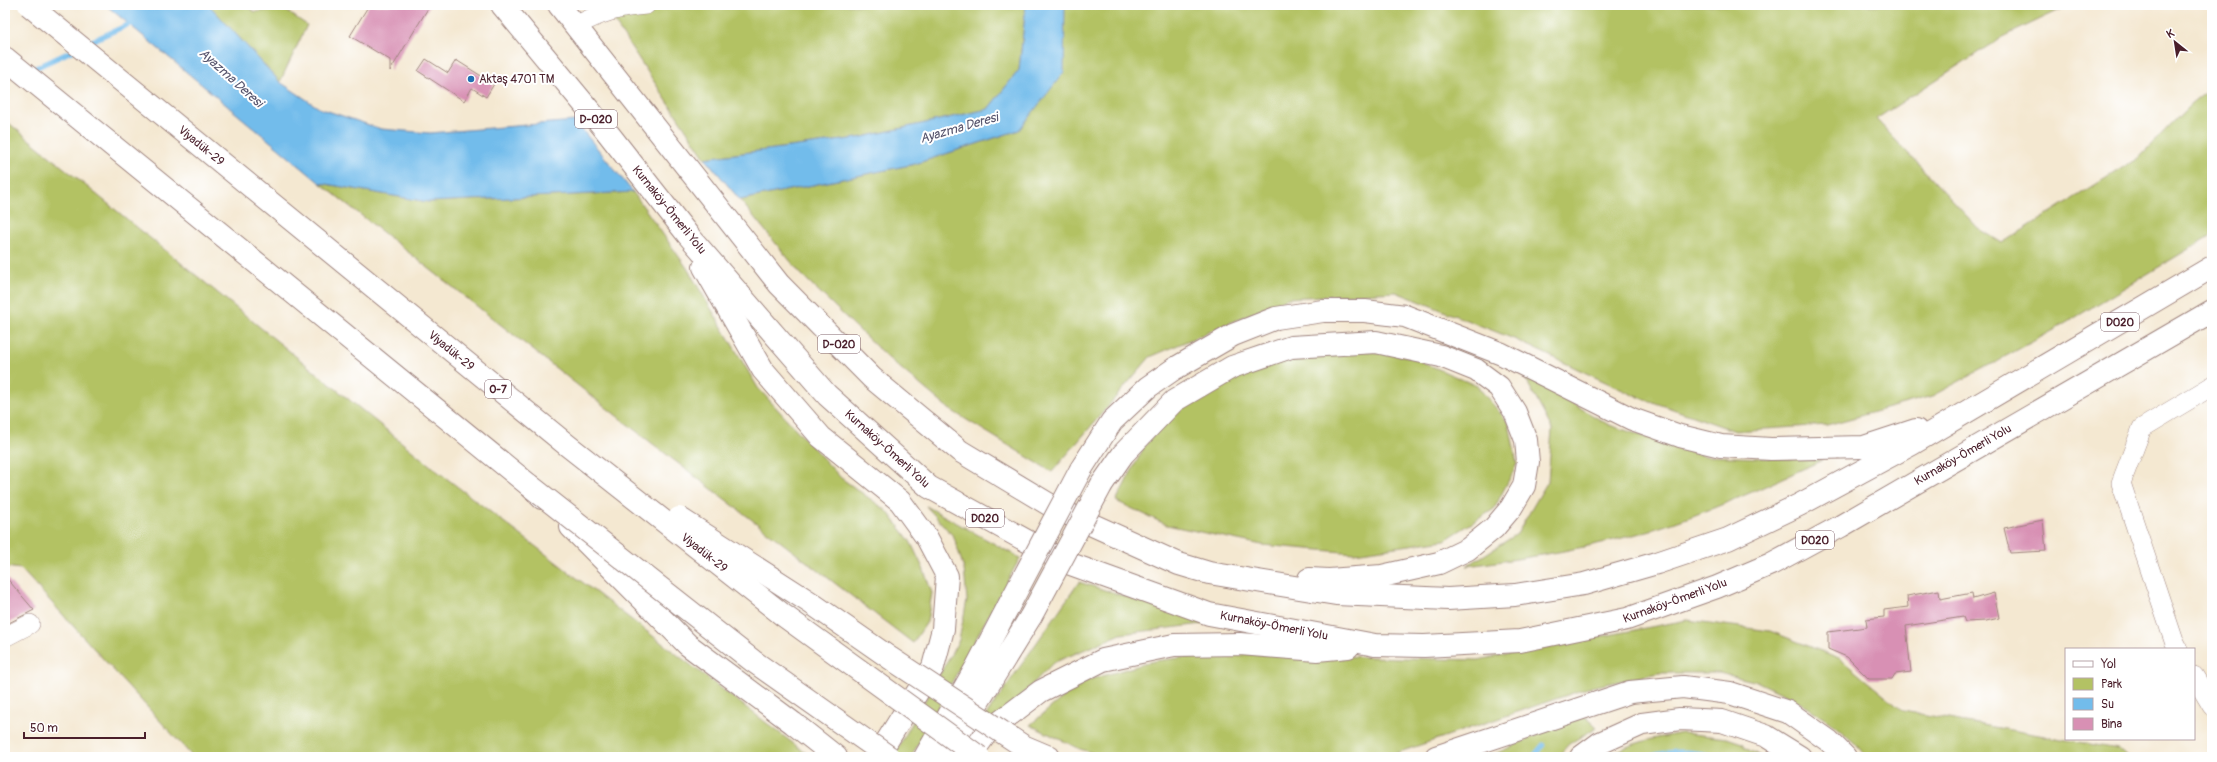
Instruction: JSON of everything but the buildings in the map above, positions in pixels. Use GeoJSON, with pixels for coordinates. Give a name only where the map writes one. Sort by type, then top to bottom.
{"type":"FeatureCollection","features":[{"type":"Feature","properties":{"kind":"highway","name":"Viyadük-29"},"geometry":{"type":"LineString","coordinates":[[29,5],[567,445],[783,615],[979,757]]}},
{"type":"Feature","properties":{"kind":"highway","name":"Kurnaköy-Ömerli Yolu"},"geometry":{"type":"LineString","coordinates":[[502,5],[604,128],[688,235],[827,395],[929,488],[1065,562],[1208,614],[1375,645],[1424,646],[1520,641],[1627,619],[1717,587],[1771,564],[1841,526],[2212,310]]}},
{"type":"Feature","properties":{"kind":"highway","name":"D-020"},"geometry":{"type":"LineString","coordinates":[[559,5],[779,284],[872,378],[960,451],[1054,508],[1179,564],[1209,572]]}},
{"type":"Feature","properties":{"kind":"highway"},"geometry":{"type":"LineString","coordinates":[[5,58],[530,485],[753,661],[889,757]]}},
{"type":"Feature","properties":{"kind":"highway"},"geometry":{"type":"LineString","coordinates":[[688,235],[716,289],[763,370],[821,437],[900,501],[927,538],[947,576],[943,629],[933,666],[876,757]]}},
{"type":"Feature","properties":{"kind":"highway","name":"D020"},"geometry":{"type":"LineString","coordinates":[[1209,572],[1336,594],[1448,599],[1515,595],[1584,584],[1657,563],[1728,539],[1825,491],[2028,378],[2212,267]]}},
{"type":"Feature","properties":{"kind":"highway"},"geometry":{"type":"LineString","coordinates":[[925,757],[976,668],[1081,469],[1112,421],[1148,387],[1174,369],[1200,353],[1240,332],[1276,318],[1324,311],[1365,311],[1405,316],[1502,354],[1632,419],[1680,436],[1721,446],[1771,449],[1864,447],[1908,434],[2028,378]]}},
{"type":"Feature","properties":{"kind":"highway"},"geometry":{"type":"LineString","coordinates":[[944,757],[1030,616],[1102,484],[1123,454],[1174,402],[1232,366],[1291,347],[1376,342],[1441,356],[1476,370],[1499,387],[1516,412],[1526,440],[1528,462],[1524,486],[1511,508],[1494,528],[1468,549],[1439,563],[1382,576],[1329,580],[1209,572]]}},
{"type":"Feature","properties":{"kind":"highway"},"geometry":{"type":"LineString","coordinates":[[567,445],[811,603],[890,658],[1023,746],[1049,757]]}},
{"type":"Feature","properties":{"kind":"highway"},"geometry":{"type":"LineString","coordinates":[[530,485],[688,645],[836,757]]}},
{"type":"Feature","properties":{"kind":"highway"},"geometry":{"type":"LineString","coordinates":[[969,757],[988,731],[1041,691],[1103,660],[1174,645],[1240,644],[1317,650],[1375,645]]}},
{"type":"Feature","properties":{"kind":"highway"},"geometry":{"type":"LineString","coordinates":[[1436,757],[1630,692],[1683,687],[1730,693],[1788,712],[1829,741],[1845,757]]}},
{"type":"Feature","properties":{"kind":"highway"},"geometry":{"type":"LineString","coordinates":[[1581,757],[1600,743],[1642,724],[1680,719],[1722,721],[1766,736],[1800,757]]}},
{"type":"Feature","properties":{"kind":"street"},"geometry":{"type":"LineString","coordinates":[[576,26],[596,15],[614,8],[646,5]]}},
{"type":"Feature","properties":{"kind":"street"},"geometry":{"type":"LineString","coordinates":[[2178,648],[2121,482],[2142,428],[2212,386]]}},
{"type":"Feature","properties":{"kind":"street"},"geometry":{"type":"LineString","coordinates":[[5,638],[30,624]]}},
{"type":"Feature","properties":{"kind":"street"},"geometry":{"type":"LineString","coordinates":[[2195,678],[2212,706]]}},
{"type":"Feature","properties":{"kind":"green space"},"geometry":{"type":"Polygon","coordinates":[[[209,5],[245,5],[255,12],[282,8],[307,25],[280,82],[209,5]]]}},
{"type":"Feature","properties":{"kind":"green space"},"geometry":{"type":"Polygon","coordinates":[[[603,5],[1026,5],[1019,70],[988,109],[858,138],[705,158],[603,5]]]}},
{"type":"Feature","properties":{"kind":"green space"},"geometry":{"type":"Polygon","coordinates":[[[1065,5],[2070,5],[1999,39],[1876,119],[1978,228],[2002,243],[2138,158],[2189,106],[2212,87],[2212,235],[2056,329],[1932,396],[1827,425],[1735,431],[1633,395],[1514,339],[1396,292],[1288,298],[1150,357],[1052,472],[949,409],[886,356],[801,274],[740,200],[915,164],[1019,130],[1065,5]]]}},
{"type":"Feature","properties":{"kind":"green space"},"geometry":{"type":"Polygon","coordinates":[[[5,120],[437,471],[811,757],[193,757],[21,569],[5,567],[5,120]]]}},
{"type":"Feature","properties":{"kind":"green space"},"geometry":{"type":"Polygon","coordinates":[[[320,183],[428,202],[633,192],[687,268],[758,388],[841,478],[887,511],[910,541],[923,568],[932,593],[927,622],[913,643],[645,438],[320,183]]]}},
{"type":"Feature","properties":{"kind":"green space"},"geometry":{"type":"Polygon","coordinates":[[[1340,347],[1411,357],[1477,386],[1509,423],[1517,464],[1494,509],[1445,540],[1354,553],[1262,545],[1167,525],[1116,501],[1144,447],[1188,394],[1245,364],[1340,347]]]}},
{"type":"Feature","properties":{"kind":"green space"},"geometry":{"type":"Polygon","coordinates":[[[1523,374],[1609,425],[1705,456],[1822,460],[1717,507],[1651,530],[1560,552],[1467,566],[1517,534],[1548,481],[1552,429],[1523,374]]]}},
{"type":"Feature","properties":{"kind":"green space"},"geometry":{"type":"Polygon","coordinates":[[[926,506],[1020,558],[911,757],[893,757],[959,640],[967,600],[964,569],[954,537],[926,506]]]}},
{"type":"Feature","properties":{"kind":"green space"},"geometry":{"type":"Polygon","coordinates":[[[1079,582],[1211,623],[1121,634],[1053,663],[961,757],[957,757],[1079,582]]]}},
{"type":"Feature","properties":{"kind":"green space"},"geometry":{"type":"Polygon","coordinates":[[[1687,620],[1770,631],[1839,658],[1903,711],[2118,749],[2127,757],[1867,757],[1858,746],[1828,720],[1794,699],[1758,682],[1719,673],[1659,673],[1591,687],[1385,757],[1106,757],[1080,749],[1030,725],[1081,682],[1154,661],[1221,653],[1478,660],[1687,620]]]}},
{"type":"Feature","properties":{"kind":"green space"},"geometry":{"type":"Polygon","coordinates":[[[1586,717],[1597,727],[1569,744],[1557,757],[1488,757],[1562,724],[1586,717]]]}},
{"type":"Feature","properties":{"kind":"green space"},"geometry":{"type":"Polygon","coordinates":[[[1683,733],[1727,738],[1742,743],[1745,748],[1762,757],[1607,757],[1634,744],[1683,733]]]}},
{"type":"Feature","properties":{"kind":"water"},"geometry":{"type":"Polygon","coordinates":[[[209,5],[280,82],[319,108],[381,129],[430,133],[575,121],[633,192],[428,202],[320,183],[107,6],[209,5]]]}},
{"type":"Feature","properties":{"kind":"water"},"geometry":{"type":"Polygon","coordinates":[[[1026,5],[1065,5],[1064,72],[1019,130],[915,164],[740,200],[705,158],[858,138],[988,109],[1019,70],[1026,5]]]}},
{"type":"Feature","properties":{"kind":"waterway","name":"Ayazma Deresi"},"geometry":{"type":"LineString","coordinates":[[85,44],[134,22]]}},
{"type":"Feature","properties":{"kind":"waterway","name":"Ayazma Deresi"},"geometry":{"type":"LineString","coordinates":[[29,71],[74,50]]}},
{"type":"Feature","properties":{"kind":"waterway"},"geometry":{"type":"LineString","coordinates":[[1533,757],[1543,745]]}},
{"type":"Feature","properties":{"kind":"waterway"},"geometry":{"type":"LineString","coordinates":[[1649,757],[1674,752],[1699,753],[1716,757]]}},
{"type":"Feature","properties":{"kind":"place","name":"Aktaş 4701 TM"},"geometry":{"type":"Point","coordinates":[471,79]}}]}
